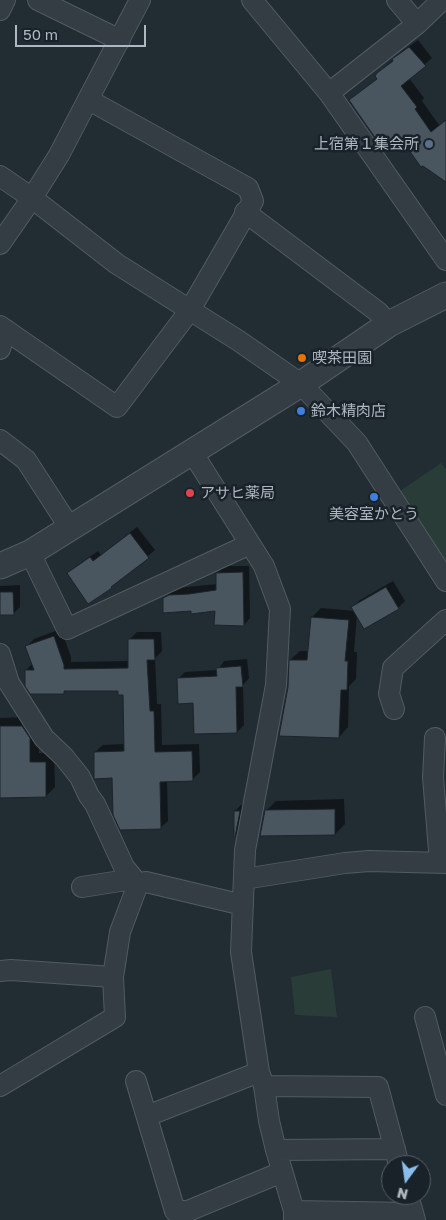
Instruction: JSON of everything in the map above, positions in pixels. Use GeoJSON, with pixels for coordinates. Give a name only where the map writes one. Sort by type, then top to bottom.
{"type":"FeatureCollection","features":[{"type":"Feature","properties":{"kind":"street"},"geometry":{"type":"LineString","coordinates":[[0,10],[5,0]]}},
{"type":"Feature","properties":{"kind":"street"},"geometry":{"type":"LineString","coordinates":[[38,0],[120,40]]}},
{"type":"Feature","properties":{"kind":"street"},"geometry":{"type":"LineString","coordinates":[[0,244],[59,155],[140,0]]}},
{"type":"Feature","properties":{"kind":"street"},"geometry":{"type":"LineString","coordinates":[[397,0],[417,24]]}},
{"type":"Feature","properties":{"kind":"street"},"geometry":{"type":"LineString","coordinates":[[329,94],[417,24],[442,0]]}},
{"type":"Feature","properties":{"kind":"street"},"geometry":{"type":"LineString","coordinates":[[257,2],[329,94],[446,260]]}},
{"type":"Feature","properties":{"kind":"street"},"geometry":{"type":"LineString","coordinates":[[2,335],[117,407],[190,310],[253,201],[248,188],[89,100]]}},
{"type":"Feature","properties":{"kind":"street"},"geometry":{"type":"LineString","coordinates":[[0,176],[32,198],[117,264],[301,384],[356,443],[446,581]]}},
{"type":"Feature","properties":{"kind":"street"},"geometry":{"type":"LineString","coordinates":[[245,212],[378,312],[389,324]]}},
{"type":"Feature","properties":{"kind":"street"},"geometry":{"type":"LineString","coordinates":[[0,566],[30,553],[301,384],[389,324],[446,295]]}},
{"type":"Feature","properties":{"kind":"street"},"geometry":{"type":"LineString","coordinates":[[0,440],[26,460],[70,528]]}},
{"type":"Feature","properties":{"kind":"street"},"geometry":{"type":"LineString","coordinates":[[192,452],[264,566],[280,609],[276,684],[245,850],[241,952],[269,1121],[294,1216],[412,1209]]}},
{"type":"Feature","properties":{"kind":"street"},"geometry":{"type":"LineString","coordinates":[[30,553],[67,629],[250,544]]}},
{"type":"Feature","properties":{"kind":"street"},"geometry":{"type":"LineString","coordinates":[[394,709],[390,694],[392,668],[446,620]]}},
{"type":"Feature","properties":{"kind":"street"},"geometry":{"type":"LineString","coordinates":[[0,654],[9,683],[44,738],[64,757],[80,777],[88,796],[95,804],[124,867],[136,882]]}},
{"type":"Feature","properties":{"kind":"street"},"geometry":{"type":"LineString","coordinates":[[244,879],[345,863],[379,861],[443,863],[433,777],[435,738]]}},
{"type":"Feature","properties":{"kind":"street"},"geometry":{"type":"LineString","coordinates":[[0,1086],[115,1017],[113,977],[120,932],[136,882]]}},
{"type":"Feature","properties":{"kind":"street"},"geometry":{"type":"LineString","coordinates":[[82,887],[146,882],[243,905]]}},
{"type":"Feature","properties":{"kind":"street"},"geometry":{"type":"LineString","coordinates":[[0,972],[11,970],[113,977]]}},
{"type":"Feature","properties":{"kind":"street"},"geometry":{"type":"LineString","coordinates":[[425,1017],[446,1095]]}},
{"type":"Feature","properties":{"kind":"street"},"geometry":{"type":"LineString","coordinates":[[147,1116],[262,1079],[378,1087],[396,1155]]}},
{"type":"Feature","properties":{"kind":"street"},"geometry":{"type":"LineString","coordinates":[[136,1081],[174,1211],[188,1211],[282,1172]]}},
{"type":"Feature","properties":{"kind":"street"},"geometry":{"type":"LineString","coordinates":[[276,1150],[381,1156]]}},
{"type":"Feature","properties":{"kind":"green space"},"geometry":{"type":"Polygon","coordinates":[[[441,463],[446,469],[446,568],[397,493],[441,463]]]}},
{"type":"Feature","properties":{"kind":"green space"},"geometry":{"type":"Polygon","coordinates":[[[331,969],[337,1017],[295,1015],[291,977],[331,969]]]}},
{"type":"Feature","properties":{"kind":"building"},"geometry":{"type":"Polygon","coordinates":[[[409,47],[426,66],[401,86],[417,107],[415,109],[431,132],[446,120],[446,182],[423,166],[421,167],[403,142],[398,145],[397,143],[385,152],[349,100],[377,79],[375,76],[377,73],[409,47]]]}},
{"type":"Feature","properties":{"kind":"building"},"geometry":{"type":"Polygon","coordinates":[[[130,533],[149,558],[112,588],[88,604],[67,573],[90,557],[93,561],[130,533]]]}},
{"type":"Feature","properties":{"kind":"building"},"geometry":{"type":"Polygon","coordinates":[[[243,572],[244,626],[214,625],[215,611],[191,614],[191,611],[163,613],[163,598],[169,595],[216,590],[216,573],[243,572]]]}},
{"type":"Feature","properties":{"kind":"building"},"geometry":{"type":"Polygon","coordinates":[[[386,587],[399,609],[364,629],[351,607],[386,587]]]}},
{"type":"Feature","properties":{"kind":"building"},"geometry":{"type":"Polygon","coordinates":[[[0,592],[13,592],[14,615],[0,615],[0,592]]]}},
{"type":"Feature","properties":{"kind":"building"},"geometry":{"type":"Polygon","coordinates":[[[311,617],[349,620],[345,661],[348,661],[347,690],[341,690],[339,738],[279,736],[288,687],[289,660],[307,660],[311,617]]]}},
{"type":"Feature","properties":{"kind":"building"},"geometry":{"type":"Polygon","coordinates":[[[54,636],[64,669],[128,668],[128,639],[154,639],[155,660],[147,660],[150,711],[154,711],[155,752],[192,751],[193,781],[160,782],[161,829],[120,830],[113,815],[112,778],[94,779],[94,752],[124,751],[123,695],[118,695],[118,691],[64,691],[64,694],[30,694],[25,686],[25,670],[34,670],[25,646],[54,636]]]}},
{"type":"Feature","properties":{"kind":"building"},"geometry":{"type":"Polygon","coordinates":[[[241,666],[243,687],[236,687],[237,733],[194,734],[193,703],[178,704],[177,678],[217,676],[216,668],[241,666]]]}},
{"type":"Feature","properties":{"kind":"building"},"geometry":{"type":"Polygon","coordinates":[[[0,726],[22,726],[30,738],[30,762],[46,762],[46,797],[0,798],[0,726]]]}},
{"type":"Feature","properties":{"kind":"building"},"geometry":{"type":"Polygon","coordinates":[[[335,809],[335,835],[260,836],[265,810],[335,809]]]}},
{"type":"Feature","properties":{"kind":"building"},"geometry":{"type":"Polygon","coordinates":[[[234,811],[240,811],[235,837],[234,837],[234,811]]]}},
{"type":"Feature","properties":{"kind":"place","name":"上宿第１集会所"},"geometry":{"type":"Point","coordinates":[429,144]}},
{"type":"Feature","properties":{"kind":"place","name":"喫茶田園"},"geometry":{"type":"Point","coordinates":[302,358]}},
{"type":"Feature","properties":{"kind":"place","name":"鈴木精肉店"},"geometry":{"type":"Point","coordinates":[301,411]}},
{"type":"Feature","properties":{"kind":"place","name":"アサヒ薬局"},"geometry":{"type":"Point","coordinates":[190,493]}},
{"type":"Feature","properties":{"kind":"place","name":"美容室かとう"},"geometry":{"type":"Point","coordinates":[374,497]}}]}
